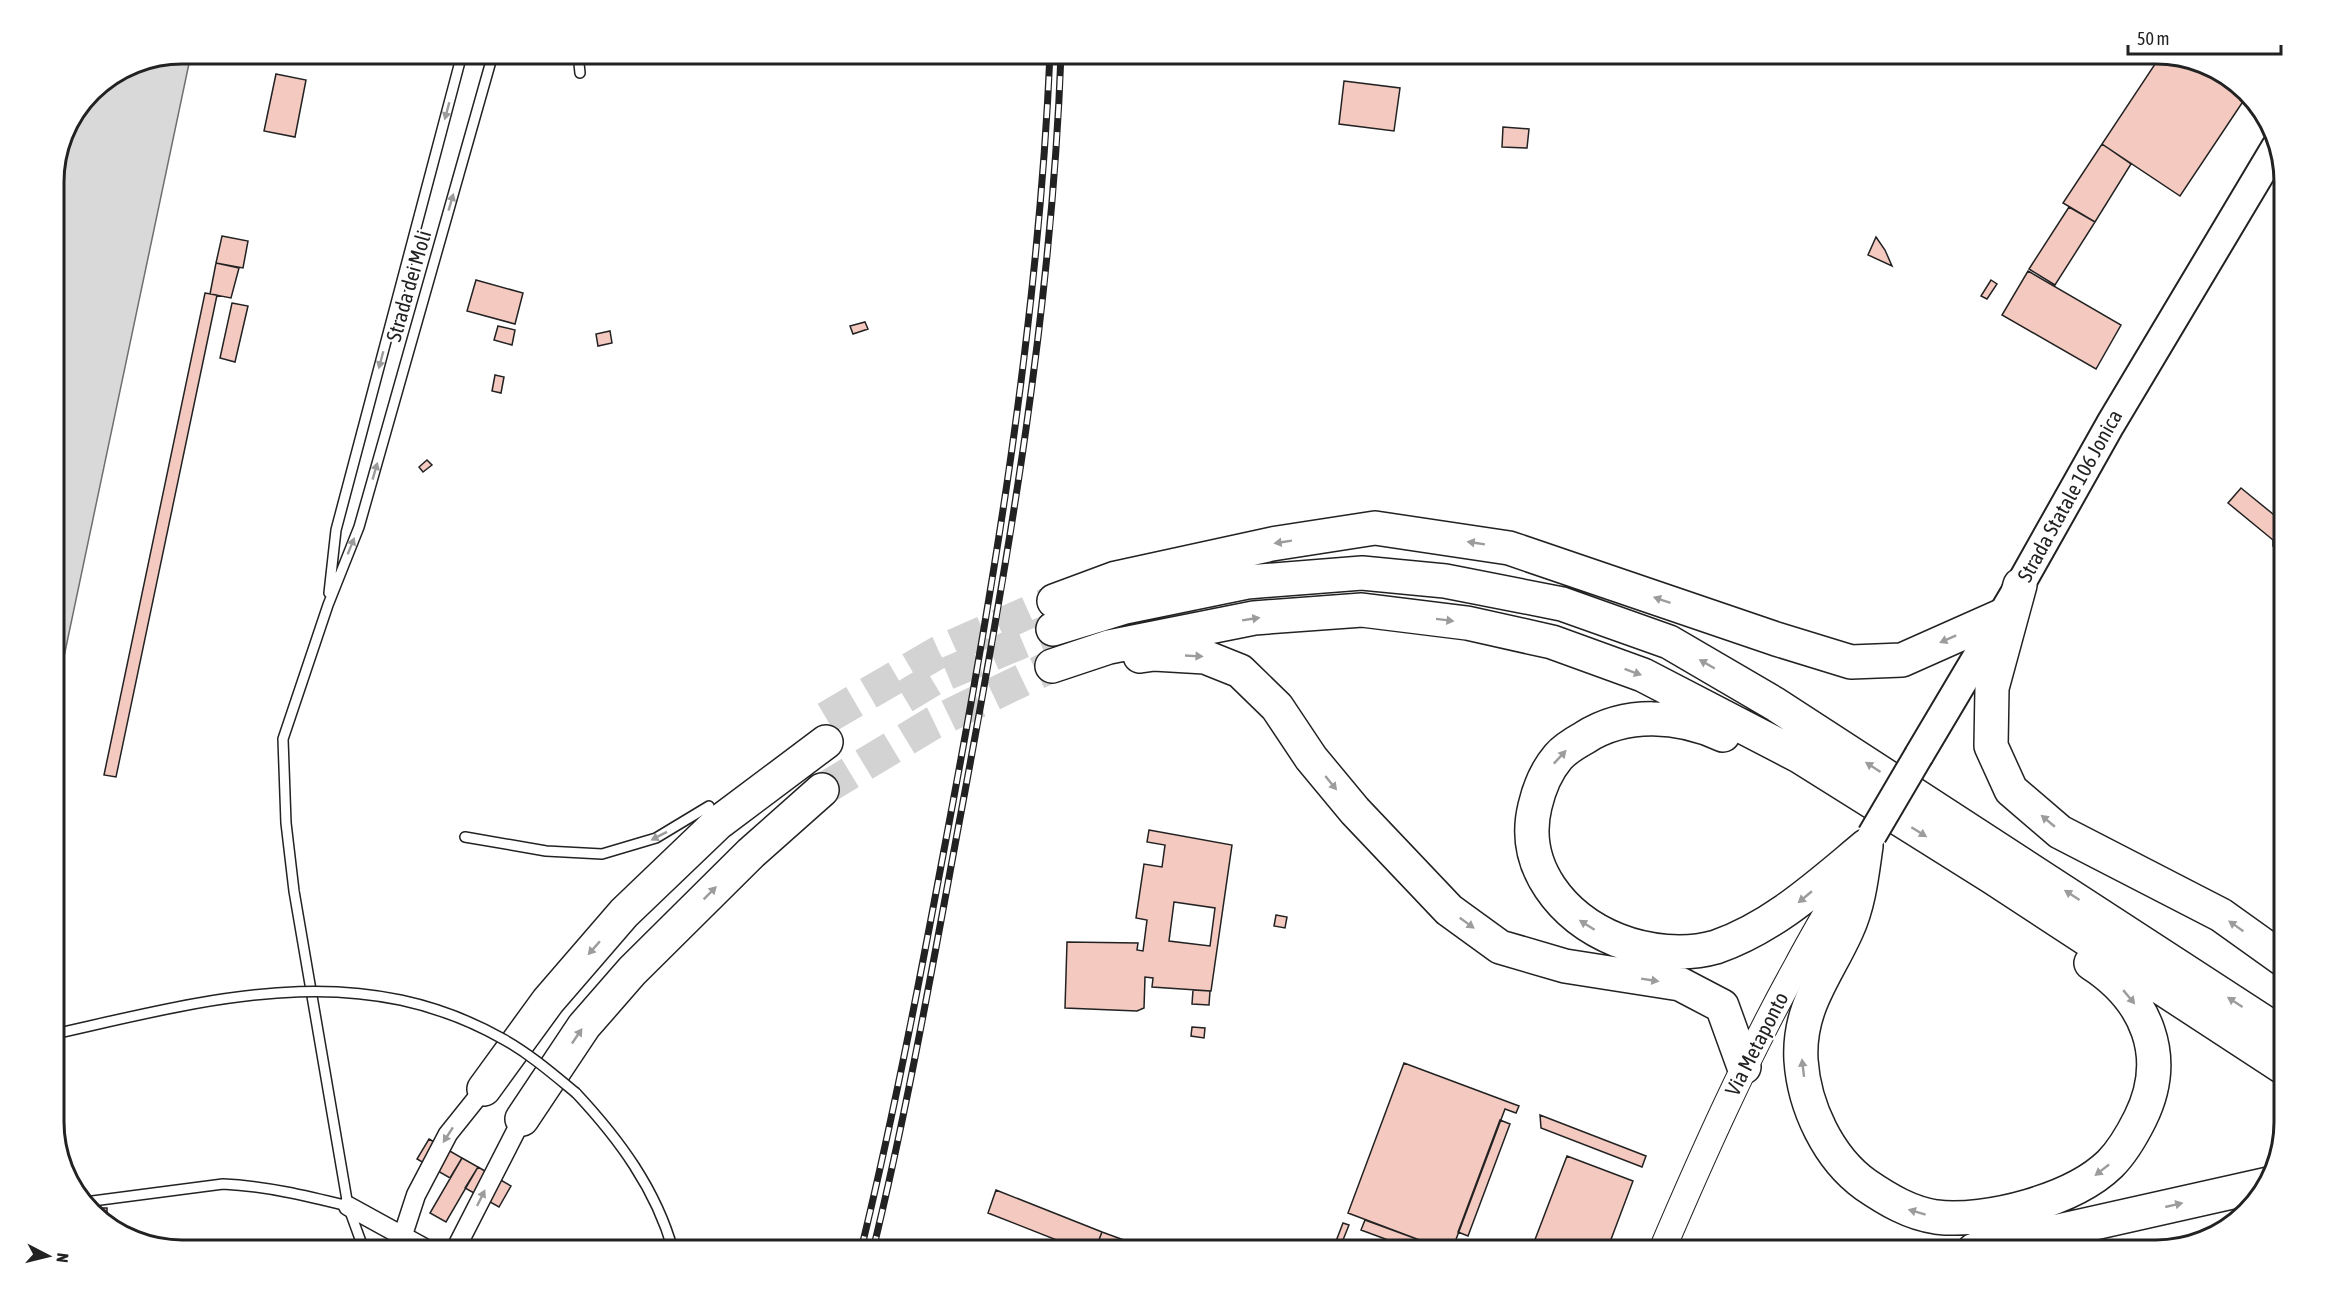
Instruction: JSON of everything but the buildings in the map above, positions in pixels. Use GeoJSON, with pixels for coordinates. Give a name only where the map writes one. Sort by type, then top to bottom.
{"type":"FeatureCollection","features":[{"type":"Feature","properties":{"kind":"highway"},"geometry":{"type":"LineString","coordinates":[[2001,616],[1902,660],[1851,662],[1776,639],[1509,548],[1375,528],[1272,544],[1116,578],[1053,615],[1125,607],[1247,582],[1362,573],[1444,581],[1562,604],[1669,642],[1775,704],[2274,1028]]}},
{"type":"Feature","properties":{"kind":"highway"},"geometry":{"type":"LineString","coordinates":[[2020,585],[1992,688],[1991,746],[2011,790],[2060,832],[2221,915],[2274,953]]}},
{"type":"Feature","properties":{"kind":"highway"},"geometry":{"type":"LineString","coordinates":[[1744,1067],[1722,1006],[1680,984],[1565,966],[1500,947],[1449,910],[1354,812],[1311,758],[1277,708],[1240,671],[1205,657],[1154,654],[1052,666],[1109,647],[1254,618],[1362,610],[1467,623],[1552,642],[1643,675],[1799,756],[2274,1061]]}},
{"type":"Feature","properties":{"kind":"highway"},"geometry":{"type":"LineString","coordinates":[[1799,756],[1751,746],[1704,726],[1677,721],[1648,718],[1622,721],[1599,729],[1559,756],[1546,776],[1537,796],[1533,817],[1533,844],[1537,866],[1563,905],[1580,921],[1602,934],[1644,948],[1676,952],[1697,951],[1734,939],[1794,906],[1869,840]]}},
{"type":"Feature","properties":{"kind":"highway"},"geometry":{"type":"LineString","coordinates":[[484,1089],[548,1001],[624,913],[709,806],[826,730],[718,823],[624,913]]}},
{"type":"Feature","properties":{"kind":"highway"},"geometry":{"type":"LineString","coordinates":[[522,1119],[584,1026],[632,971],[751,853],[822,790]]}},
{"type":"Feature","properties":{"kind":"highway"},"geometry":{"type":"LineString","coordinates":[[1869,840],[1848,929],[1813,994],[1805,1018],[1801,1059],[1805,1085],[1819,1126],[1848,1170],[1862,1182],[1897,1204],[1936,1217],[1979,1216],[2003,1212],[2051,1198],[2089,1179],[2109,1165],[2123,1149],[2146,1107],[2152,1086],[2155,1066],[2152,1047],[2140,1011],[2116,982],[2099,968],[2021,916],[2007,903],[1992,878]]}},
{"type":"Feature","properties":{"kind":"highway"},"geometry":{"type":"LineString","coordinates":[[2019,1240],[2254,1187]]}},
{"type":"Feature","properties":{"kind":"main road","name":"Strada Statale 106 Jonica"},"geometry":{"type":"LineString","coordinates":[[1869,840],[2020,585],[2109,425],[2270,156]]}},
{"type":"Feature","properties":{"kind":"main road","name":"Via Metaponto"},"geometry":{"type":"LineString","coordinates":[[1666,1240],[1744,1067],[1796,966],[1869,840]]}},
{"type":"Feature","properties":{"kind":"street"},"geometry":{"type":"LineString","coordinates":[[401,1240],[416,1196],[448,1134],[484,1089]]}},
{"type":"Feature","properties":{"kind":"street"},"geometry":{"type":"LineString","coordinates":[[460,1240],[522,1119]]}},
{"type":"Feature","properties":{"kind":"street"},"geometry":{"type":"LineString","coordinates":[[348,1206],[396,1240]]}},
{"type":"Feature","properties":{"kind":"lane"},"geometry":{"type":"LineString","coordinates":[[360,1240],[348,1206],[294,891],[286,823],[284,739],[328,605],[336,530],[459,64]]}},
{"type":"Feature","properties":{"kind":"lane","name":"Strada dei Moli"},"geometry":{"type":"LineString","coordinates":[[328,605],[359,527],[490,64]]}},
{"type":"Feature","properties":{"kind":"lane"},"geometry":{"type":"LineString","coordinates":[[579,64],[580,73]]}},
{"type":"Feature","properties":{"kind":"lane"},"geometry":{"type":"LineString","coordinates":[[465,837],[546,852],[602,854],[656,838],[709,806]]}},
{"type":"Feature","properties":{"kind":"lane"},"geometry":{"type":"LineString","coordinates":[[65,1032],[172,1008],[246,995],[319,990],[371,994],[431,1008],[481,1027],[528,1055],[576,1093],[603,1122],[636,1168],[654,1197],[669,1240]]}},
{"type":"Feature","properties":{"kind":"lane"},"geometry":{"type":"LineString","coordinates":[[95,1201],[223,1184],[245,1185],[293,1193],[348,1206]]}},
{"type":"Feature","properties":{"kind":"shaded area"},"geometry":{"type":"Polygon","coordinates":[[[189,64],[65,652],[65,174],[67,159],[71,144],[84,117],[99,99],[117,84],[144,71],[189,64]]]}},
{"type":"Feature","properties":{"kind":"tunnel"},"geometry":{"type":"LineString","coordinates":[[826,718],[939,652],[1054,601]]}},
{"type":"Feature","properties":{"kind":"tunnel"},"geometry":{"type":"LineString","coordinates":[[904,697],[934,679],[1053,629]]}},
{"type":"Feature","properties":{"kind":"tunnel"},"geometry":{"type":"LineString","coordinates":[[822,790],[933,723],[1052,666]]}},
{"type":"Feature","properties":{"kind":"railway"},"geometry":{"type":"LineString","coordinates":[[863,1240],[887,1139],[921,971],[970,709],[1001,523],[1015,430],[1037,242],[1049,64]]}},
{"type":"Feature","properties":{"kind":"railway"},"geometry":{"type":"LineString","coordinates":[[875,1240],[921,1027],[1012,523],[1026,430],[1048,242],[1060,64]]}}]}
